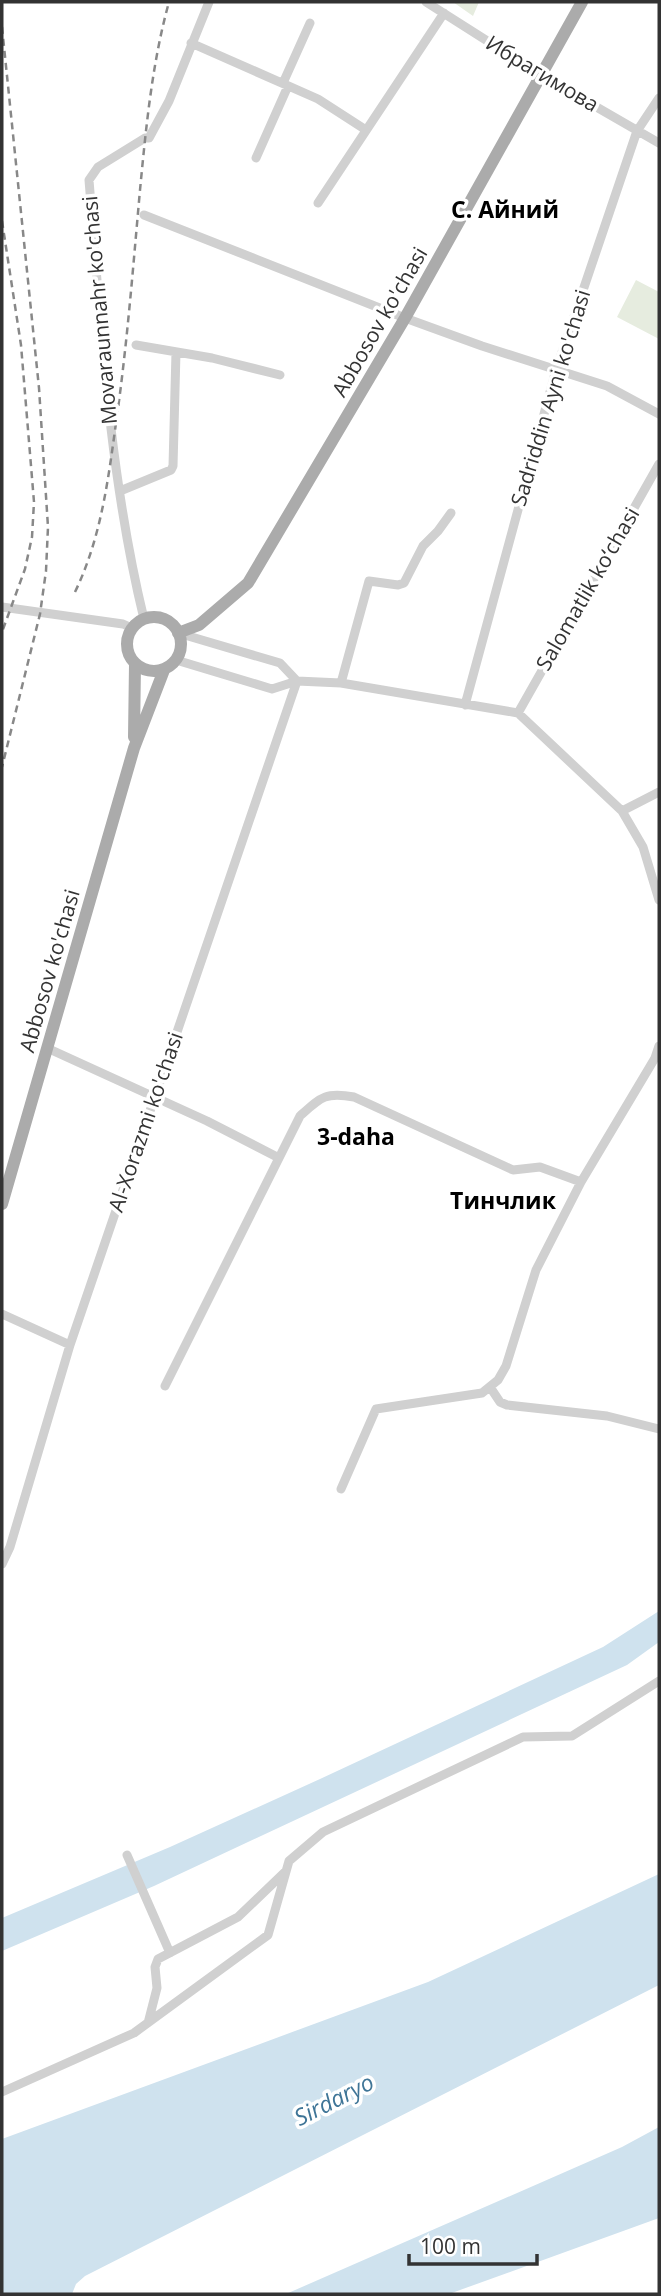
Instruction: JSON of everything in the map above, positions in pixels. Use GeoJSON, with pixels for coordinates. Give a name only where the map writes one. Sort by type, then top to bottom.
{"type":"FeatureCollection","features":[{"type":"Feature","properties":{"kind":"main road","name":"Abbosov ko'chasi"},"geometry":{"type":"LineString","coordinates":[[178,633],[199,625],[248,583],[405,318],[582,2]]}},
{"type":"Feature","properties":{"kind":"main road"},"geometry":{"type":"LineString","coordinates":[[159,618],[167,621],[178,633],[181,647],[176,660],[164,670],[148,671],[135,664],[127,648],[128,634],[144,619],[159,618]]}},
{"type":"Feature","properties":{"kind":"main road","name":"Abbosov ko'chasi"},"geometry":{"type":"LineString","coordinates":[[134,748],[135,664]]}},
{"type":"Feature","properties":{"kind":"main road","name":"Abbosov ko'chasi"},"geometry":{"type":"LineString","coordinates":[[2,1204],[134,748],[164,670]]}},
{"type":"Feature","properties":{"kind":"street","name":"Movaraunnahr ko'chasi"},"geometry":{"type":"LineString","coordinates":[[144,619],[132,570],[112,450],[89,180],[98,167],[149,138],[169,101],[209,2]]}},
{"type":"Feature","properties":{"kind":"street","name":"Ибрагимова"},"geometry":{"type":"LineString","coordinates":[[426,2],[541,75],[659,143]]}},
{"type":"Feature","properties":{"kind":"street"},"geometry":{"type":"LineString","coordinates":[[318,203],[444,13]]}},
{"type":"Feature","properties":{"kind":"street"},"geometry":{"type":"LineString","coordinates":[[256,158],[310,23]]}},
{"type":"Feature","properties":{"kind":"street"},"geometry":{"type":"LineString","coordinates":[[191,43],[318,99],[366,130]]}},
{"type":"Feature","properties":{"kind":"street","name":"Sadriddin Ayni ko'chasi"},"geometry":{"type":"LineString","coordinates":[[465,705],[556,370],[637,131],[659,98]]}},
{"type":"Feature","properties":{"kind":"street"},"geometry":{"type":"LineString","coordinates":[[144,215],[405,318],[607,386],[659,414]]}},
{"type":"Feature","properties":{"kind":"street"},"geometry":{"type":"LineString","coordinates":[[136,345],[280,375]]}},
{"type":"Feature","properties":{"kind":"street"},"geometry":{"type":"LineString","coordinates":[[120,491],[171,470],[173,466],[176,352]]}},
{"type":"Feature","properties":{"kind":"street","name":"Salomatlik ko‘chasi"},"geometry":{"type":"LineString","coordinates":[[518,713],[659,464]]}},
{"type":"Feature","properties":{"kind":"street"},"geometry":{"type":"LineString","coordinates":[[341,683],[369,581],[398,585],[404,583],[423,546],[451,513]]}},
{"type":"Feature","properties":{"kind":"street"},"geometry":{"type":"LineString","coordinates":[[2,607],[123,624],[132,628]]}},
{"type":"Feature","properties":{"kind":"street"},"geometry":{"type":"LineString","coordinates":[[178,633],[280,663],[297,681]]}},
{"type":"Feature","properties":{"kind":"street"},"geometry":{"type":"LineString","coordinates":[[176,660],[272,689],[297,681],[341,683],[518,713],[622,811],[643,847],[659,900]]}},
{"type":"Feature","properties":{"kind":"street","name":"Al-Xorazmi ko'chasi"},"geometry":{"type":"LineString","coordinates":[[2,1564],[10,1547],[70,1345],[297,681]]}},
{"type":"Feature","properties":{"kind":"street"},"geometry":{"type":"LineString","coordinates":[[622,811],[659,792]]}},
{"type":"Feature","properties":{"kind":"street"},"geometry":{"type":"LineString","coordinates":[[341,1489],[376,1409],[482,1394],[498,1380],[506,1366],[536,1270],[582,1182],[655,1058],[659,1046]]}},
{"type":"Feature","properties":{"kind":"street"},"geometry":{"type":"LineString","coordinates":[[47,1048],[207,1121],[279,1158]]}},
{"type":"Feature","properties":{"kind":"street"},"geometry":{"type":"LineString","coordinates":[[165,1386],[300,1116],[321,1097],[336,1094],[354,1097],[513,1170],[540,1167],[582,1182]]}},
{"type":"Feature","properties":{"kind":"street"},"geometry":{"type":"LineString","coordinates":[[2,1314],[70,1345]]}},
{"type":"Feature","properties":{"kind":"street"},"geometry":{"type":"LineString","coordinates":[[490,1387],[500,1402],[507,1405],[607,1416],[659,1429]]}},
{"type":"Feature","properties":{"kind":"street"},"geometry":{"type":"LineString","coordinates":[[2,2092],[134,2033],[268,1935],[289,1861],[323,1832],[523,1737],[572,1736],[659,1681]]}},
{"type":"Feature","properties":{"kind":"street"},"geometry":{"type":"LineString","coordinates":[[127,1855],[170,1953]]}},
{"type":"Feature","properties":{"kind":"street"},"geometry":{"type":"LineString","coordinates":[[148,2023],[157,1988],[155,1967],[158,1959],[238,1917],[287,1870]]}},
{"type":"Feature","properties":{"kind":"shaded area"},"geometry":{"type":"Polygon","coordinates":[[[453,2],[479,2],[473,16],[453,2]]]}},
{"type":"Feature","properties":{"kind":"shaded area"},"geometry":{"type":"Polygon","coordinates":[[[636,280],[659,292],[659,339],[617,317],[636,280]]]}},
{"type":"Feature","properties":{"kind":"water"},"geometry":{"type":"Polygon","coordinates":[[[659,1611],[659,1642],[627,1665],[154,1886],[2,1951],[2,1918],[170,1847],[603,1647],[659,1611]]]}},
{"type":"Feature","properties":{"kind":"water","name":"Sirdaryo"},"geometry":{"type":"Polygon","coordinates":[[[659,1874],[659,1985],[85,2276],[76,2284],[72,2294],[2,2294],[2,2139],[428,1982],[659,1874]]]}},
{"type":"Feature","properties":{"kind":"water"},"geometry":{"type":"Polygon","coordinates":[[[659,2127],[659,2218],[449,2294],[286,2294],[622,2147],[659,2127]]]}},
{"type":"Feature","properties":{"kind":"railway"},"geometry":{"type":"LineString","coordinates":[[75,592],[97,530],[110,466],[127,336],[147,119],[158,48],[169,2]]}},
{"type":"Feature","properties":{"kind":"railway"},"geometry":{"type":"LineString","coordinates":[[2,27],[39,388],[48,527],[40,614],[2,767]]}},
{"type":"Feature","properties":{"kind":"railway"},"geometry":{"type":"LineString","coordinates":[[2,221],[21,345],[34,502],[32,537],[25,569],[2,632]]}},
{"type":"Feature","properties":{"kind":"district","name":"С. Айний"},"geometry":{"type":"Point","coordinates":[505,210]}},
{"type":"Feature","properties":{"kind":"district","name":"3-daha"},"geometry":{"type":"Point","coordinates":[356,1137]}},
{"type":"Feature","properties":{"kind":"district","name":"Тинчлик"},"geometry":{"type":"Point","coordinates":[503,1201]}}]}
